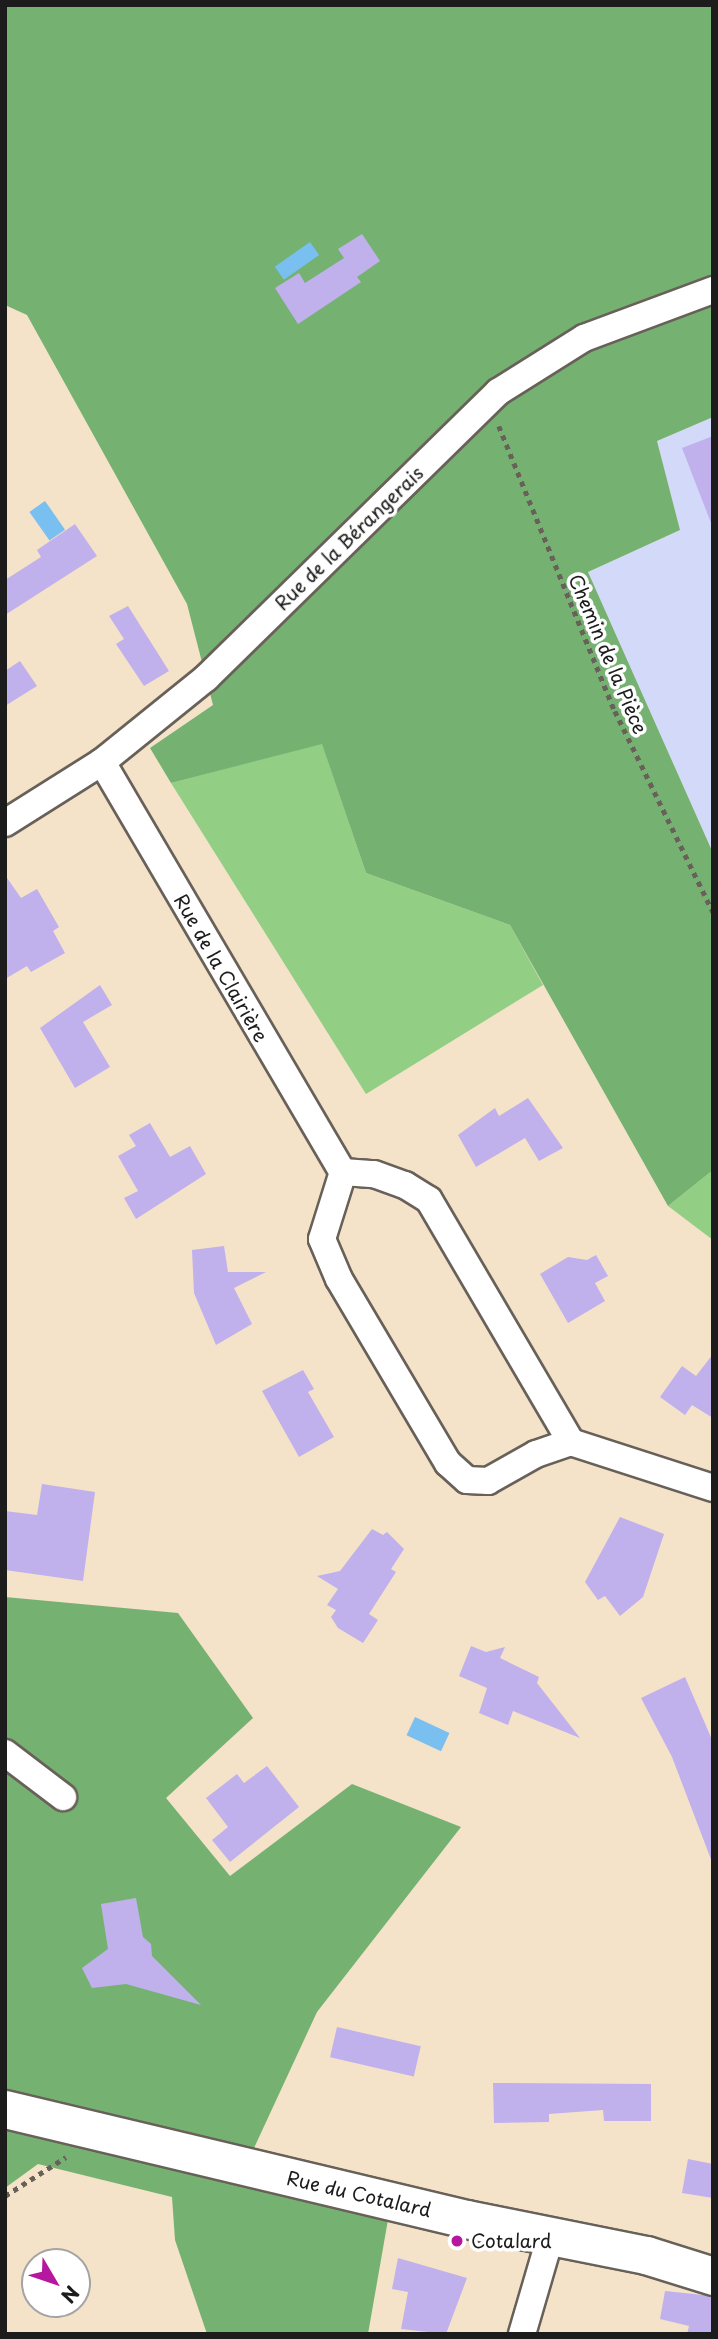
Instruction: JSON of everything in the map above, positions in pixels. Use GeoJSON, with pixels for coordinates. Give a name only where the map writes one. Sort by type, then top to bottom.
{"type":"FeatureCollection","features":[{"type":"Feature","properties":{"kind":"street","name":"Rue de la Bérangerais"},"geometry":{"type":"LineString","coordinates":[[5,823],[102,762],[206,678],[485,405],[583,338],[713,290]]}},
{"type":"Feature","properties":{"kind":"street","name":"Rue de la Clairière"},"geometry":{"type":"LineString","coordinates":[[102,762],[343,1172]]}},
{"type":"Feature","properties":{"kind":"street"},"geometry":{"type":"LineString","coordinates":[[570,1442],[429,1200],[385,1178],[343,1172],[322,1239],[339,1279],[448,1464],[467,1480],[488,1480],[536,1454],[570,1442],[713,1488]]}},
{"type":"Feature","properties":{"kind":"street"},"geometry":{"type":"LineString","coordinates":[[5,1754],[62,1797]]}},
{"type":"Feature","properties":{"kind":"street","name":"Rue du Cotalard"},"geometry":{"type":"LineString","coordinates":[[5,2109],[466,2219],[646,2255],[713,2276]]}},
{"type":"Feature","properties":{"kind":"street"},"geometry":{"type":"LineString","coordinates":[[522,2334],[551,2235]]}},
{"type":"Feature","properties":{"kind":"path","name":"Chemin de la Pièce"},"geometry":{"type":"LineString","coordinates":[[485,405],[498,422],[615,711],[713,912]]}},
{"type":"Feature","properties":{"kind":"shaded area"},"geometry":{"type":"Polygon","coordinates":[[[713,417],[713,853],[588,572],[680,530],[657,441],[713,417]]]}},
{"type":"Feature","properties":{"kind":"green space"},"geometry":{"type":"Polygon","coordinates":[[[5,5],[713,5],[713,417],[657,441],[680,530],[588,572],[713,853],[713,1170],[668,1206],[510,925],[366,873],[322,744],[171,783],[150,748],[213,705],[187,604],[27,315],[5,305],[5,5]]]}},
{"type":"Feature","properties":{"kind":"green space"},"geometry":{"type":"Polygon","coordinates":[[[322,743],[366,873],[510,925],[543,985],[366,1094],[171,783],[322,743]]]}},
{"type":"Feature","properties":{"kind":"green space"},"geometry":{"type":"Polygon","coordinates":[[[713,1170],[713,1240],[668,1206],[713,1170]]]}},
{"type":"Feature","properties":{"kind":"green space"},"geometry":{"type":"Polygon","coordinates":[[[5,1597],[178,1613],[253,1718],[166,1798],[230,1876],[352,1784],[461,1827],[317,2012],[241,2176],[389,2214],[368,2334],[207,2334],[175,2240],[172,2197],[38,2164],[5,2188],[5,1597]]]}},
{"type":"Feature","properties":{"kind":"water"},"geometry":{"type":"Polygon","coordinates":[[[310,242],[319,255],[284,280],[275,267],[310,242]]]}},
{"type":"Feature","properties":{"kind":"water"},"geometry":{"type":"Polygon","coordinates":[[[45,501],[65,530],[50,541],[29,512],[45,501]]]}},
{"type":"Feature","properties":{"kind":"water"},"geometry":{"type":"Polygon","coordinates":[[[415,1717],[449,1733],[441,1751],[407,1735],[415,1717]]]}},
{"type":"Feature","properties":{"kind":"building"},"geometry":{"type":"Polygon","coordinates":[[[362,234],[380,261],[357,277],[361,282],[298,324],[275,288],[299,273],[305,283],[344,258],[338,249],[362,234]]]}},
{"type":"Feature","properties":{"kind":"building"},"geometry":{"type":"Polygon","coordinates":[[[713,436],[713,523],[711,523],[682,448],[713,436]]]}},
{"type":"Feature","properties":{"kind":"building"},"geometry":{"type":"Polygon","coordinates":[[[75,524],[97,556],[5,615],[5,580],[41,557],[37,550],[75,524]]]}},
{"type":"Feature","properties":{"kind":"building"},"geometry":{"type":"Polygon","coordinates":[[[128,606],[169,671],[144,686],[116,644],[124,639],[109,616],[128,606]]]}},
{"type":"Feature","properties":{"kind":"building"},"geometry":{"type":"Polygon","coordinates":[[[20,661],[37,686],[5,706],[5,671],[20,661]]]}},
{"type":"Feature","properties":{"kind":"building"},"geometry":{"type":"Polygon","coordinates":[[[5,875],[21,898],[37,889],[59,927],[53,931],[65,953],[31,972],[27,966],[5,979],[5,875]]]}},
{"type":"Feature","properties":{"kind":"building"},"geometry":{"type":"Polygon","coordinates":[[[100,985],[112,1005],[83,1022],[110,1067],[75,1088],[40,1028],[100,985]]]}},
{"type":"Feature","properties":{"kind":"building"},"geometry":{"type":"Polygon","coordinates":[[[528,1098],[563,1148],[539,1161],[525,1138],[476,1167],[458,1135],[495,1108],[499,1116],[528,1098]]]}},
{"type":"Feature","properties":{"kind":"building"},"geometry":{"type":"Polygon","coordinates":[[[150,1123],[170,1157],[190,1146],[206,1174],[136,1219],[124,1198],[138,1191],[118,1156],[136,1146],[129,1135],[150,1123]]]}},
{"type":"Feature","properties":{"kind":"building"},"geometry":{"type":"Polygon","coordinates":[[[224,1246],[228,1272],[266,1272],[234,1288],[252,1324],[216,1345],[194,1293],[192,1250],[224,1246]]]}},
{"type":"Feature","properties":{"kind":"building"},"geometry":{"type":"Polygon","coordinates":[[[596,1255],[608,1276],[595,1283],[605,1301],[568,1323],[540,1274],[568,1257],[587,1260],[596,1255]]]}},
{"type":"Feature","properties":{"kind":"building"},"geometry":{"type":"Polygon","coordinates":[[[713,1354],[713,1418],[692,1405],[685,1415],[660,1397],[682,1366],[696,1376],[713,1354]]]}},
{"type":"Feature","properties":{"kind":"building"},"geometry":{"type":"Polygon","coordinates":[[[303,1370],[314,1389],[308,1392],[334,1437],[299,1457],[262,1391],[303,1370]]]}},
{"type":"Feature","properties":{"kind":"building"},"geometry":{"type":"Polygon","coordinates":[[[42,1484],[95,1492],[83,1581],[5,1570],[5,1511],[37,1515],[42,1484]]]}},
{"type":"Feature","properties":{"kind":"building"},"geometry":{"type":"Polygon","coordinates":[[[620,1517],[664,1534],[643,1597],[620,1616],[605,1596],[598,1600],[585,1582],[620,1517]]]}},
{"type":"Feature","properties":{"kind":"building"},"geometry":{"type":"Polygon","coordinates":[[[372,1529],[383,1535],[387,1532],[404,1549],[391,1569],[396,1572],[369,1614],[378,1620],[363,1643],[338,1628],[331,1617],[336,1610],[327,1605],[338,1589],[317,1576],[340,1571],[372,1529]]]}},
{"type":"Feature","properties":{"kind":"building"},"geometry":{"type":"Polygon","coordinates":[[[471,1646],[486,1652],[505,1647],[500,1658],[539,1677],[537,1683],[580,1738],[513,1711],[508,1725],[479,1713],[487,1688],[459,1676],[471,1646]]]}},
{"type":"Feature","properties":{"kind":"building"},"geometry":{"type":"Polygon","coordinates":[[[685,1677],[713,1742],[712,1862],[672,1757],[641,1698],[685,1677]]]}},
{"type":"Feature","properties":{"kind":"building"},"geometry":{"type":"Polygon","coordinates":[[[267,1766],[299,1807],[230,1862],[212,1840],[228,1827],[206,1798],[237,1774],[244,1783],[267,1766]]]}},
{"type":"Feature","properties":{"kind":"building"},"geometry":{"type":"Polygon","coordinates":[[[136,1898],[143,1937],[151,1944],[152,1956],[201,2005],[126,1984],[92,1988],[82,1968],[108,1949],[101,1904],[136,1898]]]}},
{"type":"Feature","properties":{"kind":"building"},"geometry":{"type":"Polygon","coordinates":[[[337,2027],[421,2046],[414,2077],[330,2057],[337,2027]]]}},
{"type":"Feature","properties":{"kind":"building"},"geometry":{"type":"Polygon","coordinates":[[[493,2083],[651,2084],[651,2121],[604,2121],[603,2110],[549,2114],[549,2122],[494,2123],[493,2083]]]}},
{"type":"Feature","properties":{"kind":"building"},"geometry":{"type":"Polygon","coordinates":[[[688,2159],[713,2164],[713,2198],[682,2193],[688,2159]]]}},
{"type":"Feature","properties":{"kind":"building"},"geometry":{"type":"Polygon","coordinates":[[[398,2258],[467,2278],[446,2334],[401,2329],[408,2292],[392,2289],[398,2258]]]}},
{"type":"Feature","properties":{"kind":"building"},"geometry":{"type":"Polygon","coordinates":[[[665,2291],[713,2296],[713,2334],[687,2334],[689,2326],[660,2319],[665,2291]]]}},
{"type":"Feature","properties":{"kind":"place","name":"Cotalard"},"geometry":{"type":"Point","coordinates":[457,2241]}}]}
